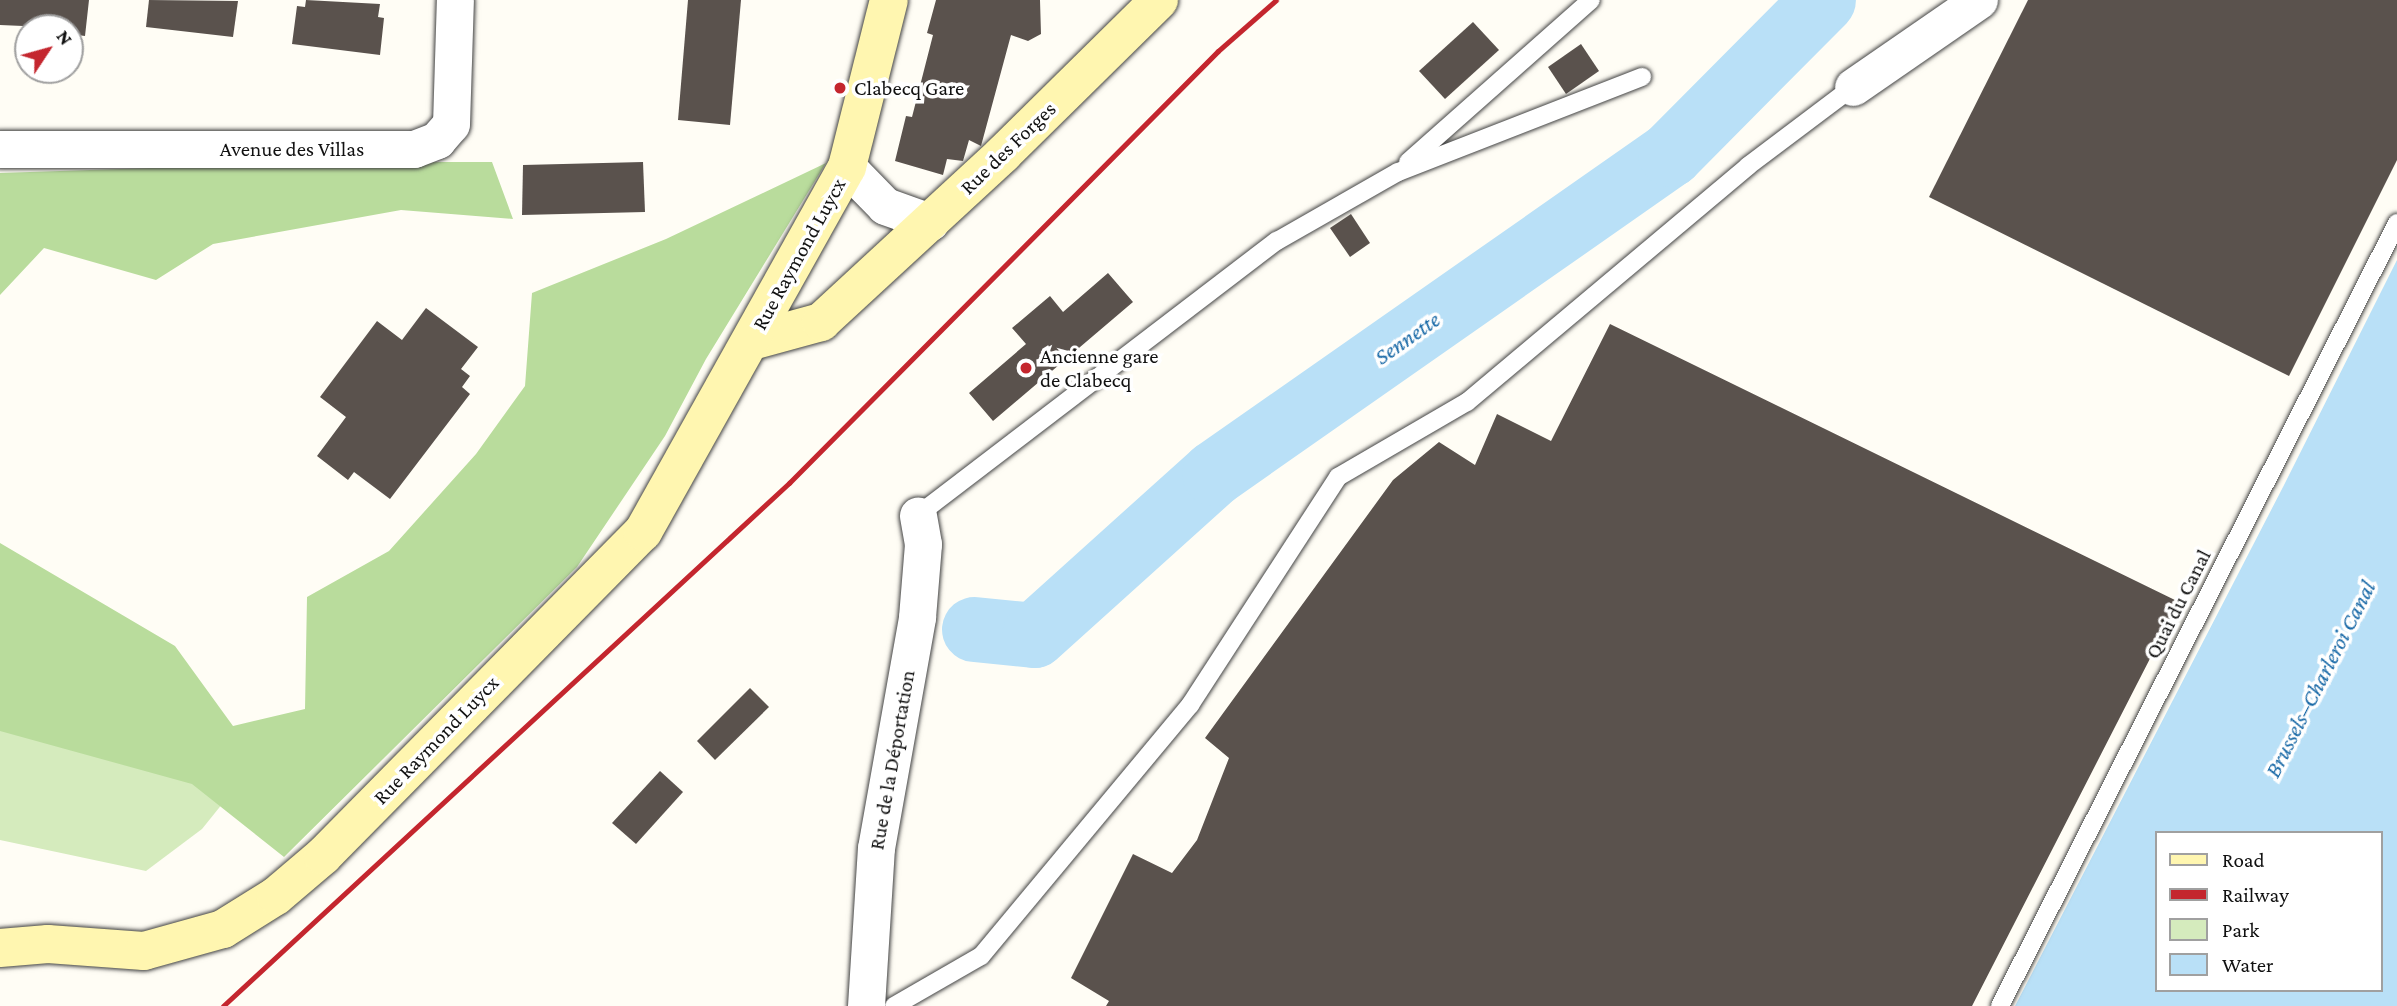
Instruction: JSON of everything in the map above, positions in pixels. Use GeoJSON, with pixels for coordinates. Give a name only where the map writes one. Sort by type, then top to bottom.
{"type":"FeatureCollection","features":[{"type":"Feature","properties":{"kind":"main road"},"geometry":{"type":"LineString","coordinates":[[847,167],[889,0]]}},
{"type":"Feature","properties":{"kind":"main road","name":"Rue des Forges"},"geometry":{"type":"LineString","coordinates":[[852,292],[930,222],[1159,0]]}},
{"type":"Feature","properties":{"kind":"main road","name":"Rue Raymond Luycx"},"geometry":{"type":"LineString","coordinates":[[0,948],[48,944],[144,951],[223,929],[276,896],[323,856],[643,532],[847,167]]}},
{"type":"Feature","properties":{"kind":"main road","name":"Rue Raymond Luycx"},"geometry":{"type":"LineString","coordinates":[[752,341],[821,322],[852,292]]}},
{"type":"Feature","properties":{"kind":"street","name":"Avenue des Villas"},"geometry":{"type":"LineString","coordinates":[[0,149],[414,149],[438,140],[451,124],[455,0]]}},
{"type":"Feature","properties":{"kind":"street"},"geometry":{"type":"LineString","coordinates":[[1853,88],[1979,0]]}},
{"type":"Feature","properties":{"kind":"street"},"geometry":{"type":"LineString","coordinates":[[847,167],[885,206],[930,222]]}},
{"type":"Feature","properties":{"kind":"street","name":"Rue de la Déportation"},"geometry":{"type":"LineString","coordinates":[[866,1006],[876,848],[917,617],[923,544],[919,515]]}},
{"type":"Feature","properties":{"kind":"lane"},"geometry":{"type":"LineString","coordinates":[[1398,172],[1591,0]]}},
{"type":"Feature","properties":{"kind":"lane"},"geometry":{"type":"LineString","coordinates":[[919,515],[1277,241],[1398,172],[1642,77]]}},
{"type":"Feature","properties":{"kind":"lane"},"geometry":{"type":"LineString","coordinates":[[894,1006],[981,956],[1190,705],[1338,477],[1467,402],[1748,166],[1853,88]]}},
{"type":"Feature","properties":{"kind":"lane","name":"Quai du Canal"},"geometry":{"type":"LineString","coordinates":[[2000,1006],[2397,223]]}},
{"type":"Feature","properties":{"kind":"green space"},"geometry":{"type":"Polygon","coordinates":[[[336,162],[492,162],[513,219],[401,210],[213,244],[156,280],[44,248],[0,295],[0,173],[336,162]]]}},
{"type":"Feature","properties":{"kind":"green space"},"geometry":{"type":"Polygon","coordinates":[[[826,163],[706,359],[665,436],[577,567],[284,857],[192,784],[0,731],[0,543],[175,646],[233,726],[305,709],[307,597],[389,551],[476,454],[525,386],[532,293],[666,239],[826,163]]]}},
{"type":"Feature","properties":{"kind":"green space"},"geometry":{"type":"Polygon","coordinates":[[[0,709],[140,743],[227,798],[202,829],[146,871],[0,840],[0,709]]]}},
{"type":"Feature","properties":{"kind":"water","name":"Brussels–Charleroi Canal"},"geometry":{"type":"Polygon","coordinates":[[[2397,260],[2397,1006],[2015,1006],[2283,487],[2397,260]]]}},
{"type":"Feature","properties":{"kind":"building"},"geometry":{"type":"Polygon","coordinates":[[[0,0],[89,0],[85,36],[84,14],[14,14],[14,26],[0,25],[0,0]]]}},
{"type":"Feature","properties":{"kind":"building"},"geometry":{"type":"Polygon","coordinates":[[[149,0],[238,1],[233,37],[146,27],[149,0]]]}},
{"type":"Feature","properties":{"kind":"building"},"geometry":{"type":"Polygon","coordinates":[[[306,0],[380,4],[378,17],[384,18],[380,55],[292,44],[297,6],[305,7],[306,0]]]}},
{"type":"Feature","properties":{"kind":"building"},"geometry":{"type":"Polygon","coordinates":[[[688,0],[741,0],[730,125],[678,120],[688,0]]]}},
{"type":"Feature","properties":{"kind":"building"},"geometry":{"type":"Polygon","coordinates":[[[936,0],[1040,0],[1041,34],[1028,41],[1011,35],[981,146],[969,140],[963,161],[947,159],[943,175],[895,161],[906,116],[912,117],[933,35],[927,33],[936,0]]]}},
{"type":"Feature","properties":{"kind":"building"},"geometry":{"type":"Polygon","coordinates":[[[2028,0],[2397,0],[2397,160],[2289,376],[1929,197],[2028,0]]]}},
{"type":"Feature","properties":{"kind":"building"},"geometry":{"type":"Polygon","coordinates":[[[1473,22],[1499,50],[1445,99],[1419,71],[1473,22]]]}},
{"type":"Feature","properties":{"kind":"building"},"geometry":{"type":"Polygon","coordinates":[[[1581,44],[1599,71],[1566,94],[1548,67],[1581,44]]]}},
{"type":"Feature","properties":{"kind":"building"},"geometry":{"type":"Polygon","coordinates":[[[643,162],[645,212],[522,215],[523,165],[643,162]]]}},
{"type":"Feature","properties":{"kind":"building"},"geometry":{"type":"Polygon","coordinates":[[[1351,214],[1370,243],[1350,257],[1330,228],[1351,214]]]}},
{"type":"Feature","properties":{"kind":"building","name":"Ancienne gare de Clabecq"},"geometry":{"type":"Polygon","coordinates":[[[1108,273],[1133,302],[993,421],[969,393],[1026,344],[1012,328],[1050,296],[1063,312],[1108,273]]]}},
{"type":"Feature","properties":{"kind":"building"},"geometry":{"type":"Polygon","coordinates":[[[426,308],[478,347],[461,369],[470,376],[462,387],[470,394],[390,499],[354,472],[348,480],[317,456],[346,417],[320,397],[377,321],[402,340],[426,308]]]}},
{"type":"Feature","properties":{"kind":"building"},"geometry":{"type":"Polygon","coordinates":[[[1610,324],[2179,602],[1972,1006],[1106,1006],[1109,1001],[1071,978],[1133,854],[1172,873],[1197,840],[1229,758],[1205,738],[1393,480],[1439,442],[1475,465],[1497,414],[1551,441],[1610,324]]]}},
{"type":"Feature","properties":{"kind":"building"},"geometry":{"type":"Polygon","coordinates":[[[750,688],[769,707],[715,760],[697,741],[750,688]]]}},
{"type":"Feature","properties":{"kind":"building"},"geometry":{"type":"Polygon","coordinates":[[[660,771],[683,792],[636,844],[612,823],[660,771]]]}},
{"type":"Feature","properties":{"kind":"waterway","name":"Sennette"},"geometry":{"type":"LineString","coordinates":[[974,629],[1034,635],[1214,473],[1670,154],[1823,0]]}},
{"type":"Feature","properties":{"kind":"railway"},"geometry":{"type":"LineString","coordinates":[[223,1006],[789,483],[1218,51],[1276,0]]}},
{"type":"Feature","properties":{"kind":"place","name":"Clabecq Gare"},"geometry":{"type":"Point","coordinates":[840,88]}},
{"type":"Feature","properties":{"kind":"place","name":"Ancienne gare de Clabecq"},"geometry":{"type":"Point","coordinates":[1026,368]}}]}
